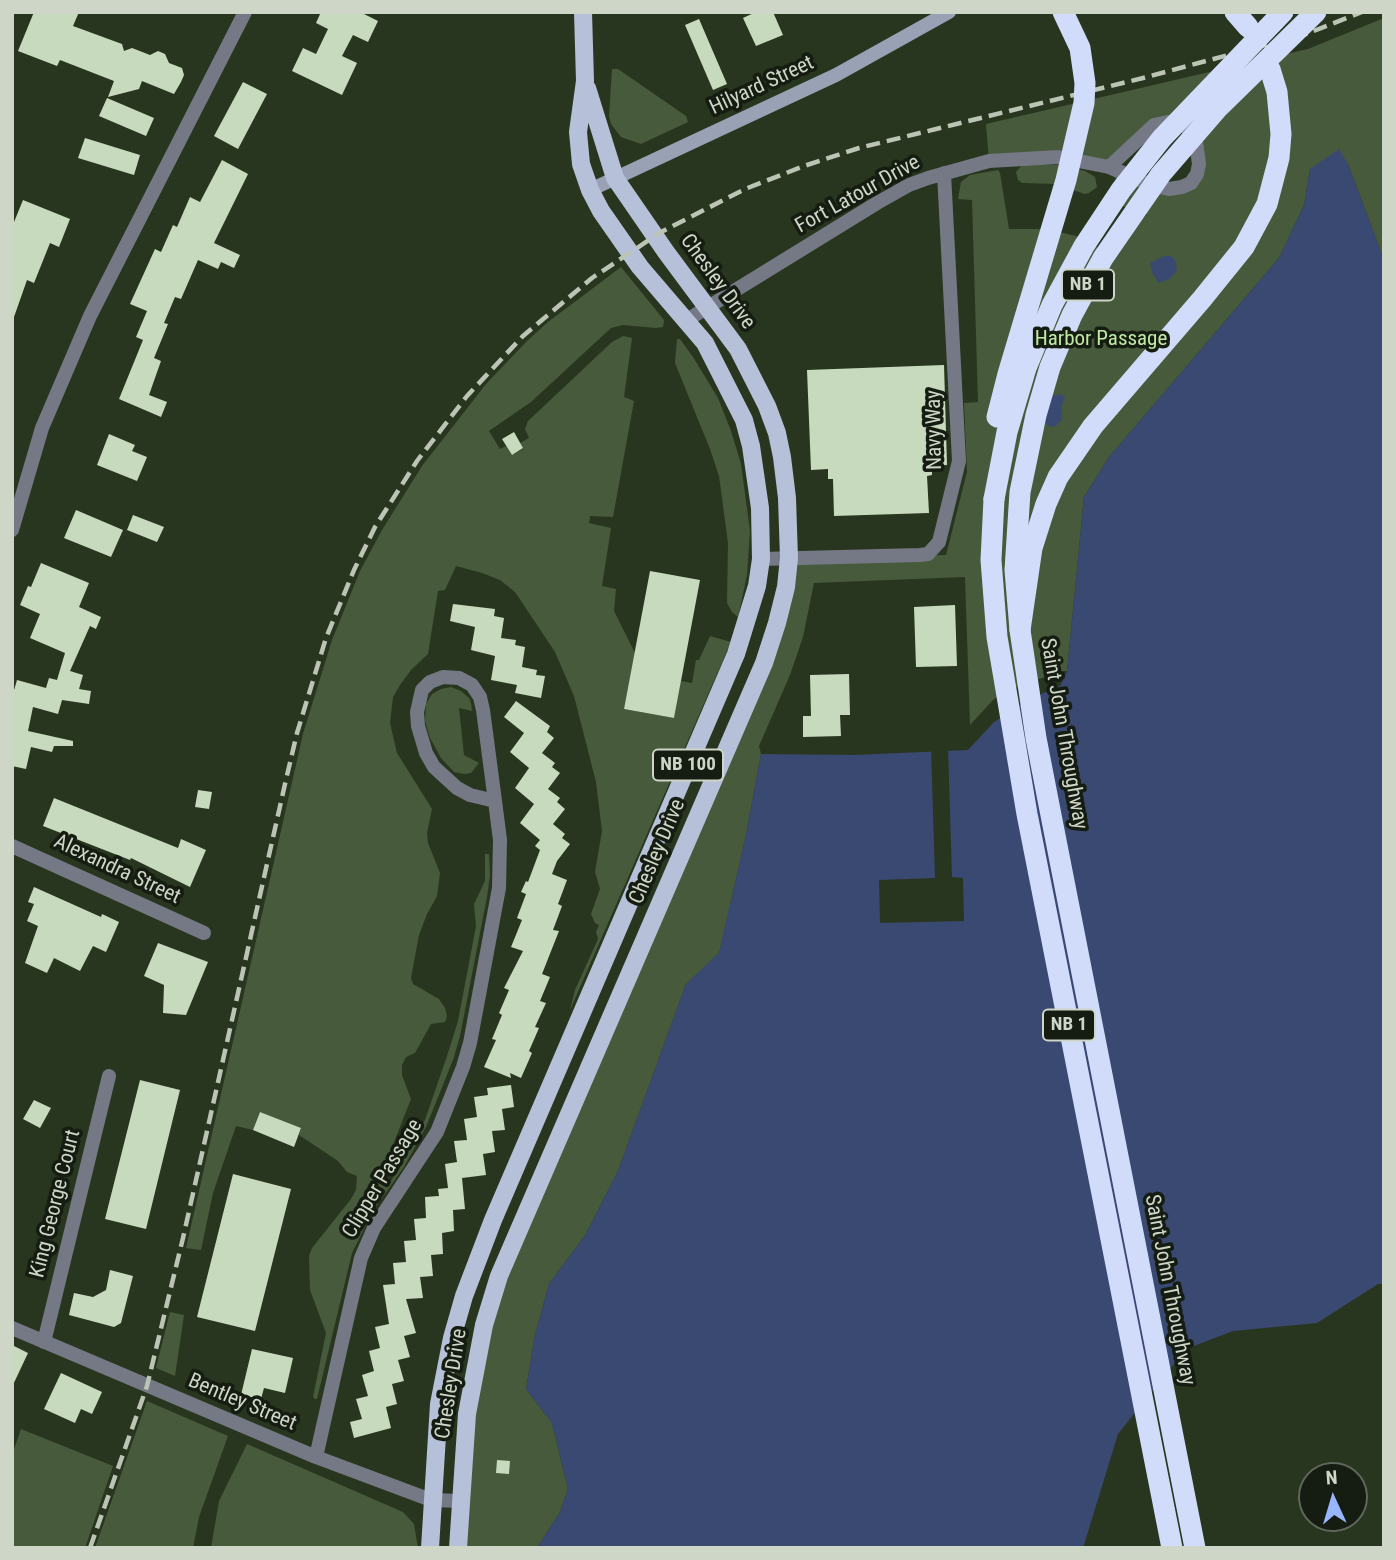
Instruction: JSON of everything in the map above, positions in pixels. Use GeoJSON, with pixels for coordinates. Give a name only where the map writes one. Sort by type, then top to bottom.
{"type":"FeatureCollection","features":[{"type":"Feature","properties":{"kind":"highway"},"geometry":{"type":"LineString","coordinates":[[994,499],[994,430],[1062,191],[1084,103],[1080,48],[1063,12]]}},
{"type":"Feature","properties":{"kind":"highway"},"geometry":{"type":"LineString","coordinates":[[1020,630],[1032,548],[1058,477],[1093,426],[1244,247],[1267,204],[1279,158],[1281,134],[1277,92],[1258,43],[1235,12]]}},
{"type":"Feature","properties":{"kind":"highway","name":"NB 1"},"geometry":{"type":"LineString","coordinates":[[1172,1548],[1030,828],[1006,691],[997,637],[991,560],[994,499],[1007,432],[1026,368],[1052,305],[1084,246],[1121,191],[1162,138],[1283,12]]}},
{"type":"Feature","properties":{"kind":"highway","name":"Saint John Throughway"},"geometry":{"type":"LineString","coordinates":[[1195,1548],[1038,750],[1020,630],[1016,570],[1020,492],[1035,415],[1050,367],[1072,315],[1103,258],[1161,174],[1218,108],[1316,12]]}},
{"type":"Feature","properties":{"kind":"main road","name":"Chesley Drive"},"geometry":{"type":"LineString","coordinates":[[430,1548],[439,1404],[452,1338],[464,1296],[493,1220],[736,654],[757,586],[761,559],[760,508],[751,446],[744,420],[705,343],[640,267],[601,211],[581,164],[578,132],[585,81],[583,12]]}},
{"type":"Feature","properties":{"kind":"main road","name":"Hilyard Street"},"geometry":{"type":"LineString","coordinates":[[590,190],[836,75],[948,12]]}},
{"type":"Feature","properties":{"kind":"main road","name":"Chesley Drive"},"geometry":{"type":"LineString","coordinates":[[458,1548],[467,1414],[477,1360],[499,1276],[764,663],[786,587],[789,558],[787,498],[777,433],[748,366],[615,178],[585,81]]}},
{"type":"Feature","properties":{"kind":"main road"},"geometry":{"type":"LineString","coordinates":[[493,1220],[519,1229]]}},
{"type":"Feature","properties":{"kind":"street"},"geometry":{"type":"LineString","coordinates":[[12,530],[42,428],[79,341],[245,12]]}},
{"type":"Feature","properties":{"kind":"street","name":"Fort Latour Drive"},"geometry":{"type":"LineString","coordinates":[[687,320],[909,185],[989,161],[1058,157],[1109,166],[1151,185],[1169,189],[1182,187],[1191,183],[1197,174],[1199,164],[1195,134],[1185,126],[1168,122],[1154,125],[1109,166]]}},
{"type":"Feature","properties":{"kind":"street","name":"Navy Way"},"geometry":{"type":"LineString","coordinates":[[761,559],[920,555],[928,554],[939,542],[959,461],[944,173]]}},
{"type":"Feature","properties":{"kind":"street","name":"Clipper Passage"},"geometry":{"type":"LineString","coordinates":[[316,1457],[362,1254],[374,1228],[437,1132],[463,1067],[470,1043],[499,888],[501,853],[495,801],[480,697],[472,685],[459,678],[443,677],[430,682],[422,690],[417,712],[426,753],[434,767],[457,788],[470,795],[495,801]]}},
{"type":"Feature","properties":{"kind":"street","name":"Alexandra Street"},"geometry":{"type":"LineString","coordinates":[[12,846],[204,933]]}},
{"type":"Feature","properties":{"kind":"street","name":"King George Court"},"geometry":{"type":"LineString","coordinates":[[44,1342],[109,1076]]}},
{"type":"Feature","properties":{"kind":"street","name":"Bentley Street"},"geometry":{"type":"LineString","coordinates":[[12,1328],[316,1457],[431,1500],[461,1501]]}},
{"type":"Feature","properties":{"kind":"green space","name":"Harbor Passage"},"geometry":{"type":"Polygon","coordinates":[[[1384,18],[1384,260],[1348,164],[1310,169],[1304,205],[1279,258],[1109,457],[1084,497],[1067,671],[1012,689],[994,699],[970,725],[965,577],[814,583],[803,637],[790,675],[759,746],[761,754],[746,835],[719,954],[686,984],[618,1171],[586,1234],[549,1284],[535,1335],[526,1389],[552,1423],[568,1489],[560,1512],[537,1548],[458,1548],[484,1325],[764,663],[789,558],[946,555],[967,472],[964,403],[978,402],[972,200],[958,199],[961,182],[970,175],[998,170],[1009,229],[1047,229],[1084,238],[1110,257],[1147,214],[1116,204],[1115,169],[1151,185],[1191,183],[1195,134],[1168,122],[1109,167],[1091,162],[989,161],[986,124],[1308,49],[1384,18]]]}},
{"type":"Feature","properties":{"kind":"green space"},"geometry":{"type":"Polygon","coordinates":[[[612,69],[618,69],[686,116],[688,122],[641,144],[621,137],[611,124],[609,116],[612,69]]]}},
{"type":"Feature","properties":{"kind":"green space"},"geometry":{"type":"Polygon","coordinates":[[[1026,165],[1060,165],[1085,171],[1095,177],[1097,187],[1085,194],[1055,184],[1022,183],[1016,172],[1026,165]]]}},
{"type":"Feature","properties":{"kind":"green space"},"geometry":{"type":"Polygon","coordinates":[[[621,267],[664,320],[663,327],[623,325],[611,328],[531,402],[489,431],[500,449],[506,446],[512,455],[523,449],[520,443],[529,438],[525,429],[528,421],[612,342],[623,336],[632,338],[624,397],[634,401],[613,517],[590,516],[589,523],[611,528],[602,586],[616,589],[614,611],[635,653],[624,709],[674,718],[681,681],[692,683],[696,660],[699,660],[710,636],[731,642],[570,1010],[575,990],[598,939],[596,932],[599,925],[591,914],[600,889],[595,872],[602,831],[596,782],[574,696],[555,652],[515,592],[500,580],[456,566],[445,590],[438,591],[428,654],[411,670],[393,697],[390,723],[397,753],[432,809],[427,833],[428,843],[440,873],[437,896],[419,935],[411,978],[413,984],[439,999],[447,1016],[445,1022],[431,1024],[415,1053],[406,1057],[402,1065],[402,1075],[411,1099],[382,1173],[384,1182],[391,1181],[403,1160],[414,1128],[425,1120],[447,1056],[458,1021],[476,926],[474,904],[485,881],[485,854],[489,854],[487,897],[453,1060],[426,1127],[404,1167],[373,1211],[352,1253],[315,1399],[313,1397],[326,1333],[310,1290],[309,1256],[312,1248],[351,1199],[356,1190],[357,1176],[347,1172],[338,1161],[299,1135],[301,1128],[260,1112],[253,1130],[236,1126],[213,1193],[201,1250],[186,1248],[303,734],[332,640],[360,571],[422,466],[486,384],[527,341],[621,267]]]}},
{"type":"Feature","properties":{"kind":"green space"},"geometry":{"type":"Polygon","coordinates":[[[677,339],[680,339],[693,357],[718,398],[741,464],[750,531],[747,575],[738,617],[727,603],[728,543],[719,476],[675,363],[677,339]]]}},
{"type":"Feature","properties":{"kind":"green space"},"geometry":{"type":"Polygon","coordinates":[[[451,687],[461,691],[471,703],[472,711],[459,708],[464,755],[479,763],[471,773],[454,772],[441,758],[430,738],[425,721],[426,704],[432,694],[451,687]]]}},
{"type":"Feature","properties":{"kind":"green space"},"geometry":{"type":"Polygon","coordinates":[[[170,1312],[184,1315],[175,1376],[156,1368],[170,1312]]]}},
{"type":"Feature","properties":{"kind":"green space"},"geometry":{"type":"Polygon","coordinates":[[[147,1401],[228,1436],[199,1517],[193,1548],[95,1548],[147,1401]]]}},
{"type":"Feature","properties":{"kind":"green space"},"geometry":{"type":"Polygon","coordinates":[[[21,1429],[113,1466],[85,1548],[12,1548],[12,1455],[21,1429]]]}},
{"type":"Feature","properties":{"kind":"green space"},"geometry":{"type":"Polygon","coordinates":[[[247,1444],[403,1512],[414,1524],[418,1548],[211,1548],[219,1501],[247,1444]]]}},
{"type":"Feature","properties":{"kind":"water"},"geometry":{"type":"Polygon","coordinates":[[[1339,149],[1348,164],[1384,260],[1384,1284],[1378,1284],[1317,1323],[1233,1331],[1186,1349],[1118,1434],[1083,1548],[537,1548],[560,1512],[568,1489],[552,1423],[526,1389],[535,1335],[549,1284],[586,1234],[618,1171],[686,984],[719,953],[761,754],[854,755],[968,750],[994,722],[1032,698],[1060,686],[1067,671],[1084,497],[1109,457],[1279,258],[1304,205],[1310,169],[1339,149]]]}},
{"type":"Feature","properties":{"kind":"water"},"geometry":{"type":"Polygon","coordinates":[[[1164,256],[1171,256],[1175,260],[1177,270],[1170,279],[1159,283],[1153,275],[1150,263],[1164,256]]]}},
{"type":"Feature","properties":{"kind":"water"},"geometry":{"type":"Polygon","coordinates":[[[1060,394],[1065,397],[1061,407],[1062,419],[1056,426],[1050,427],[1045,422],[1050,397],[1060,394]]]}},
{"type":"Feature","properties":{"kind":"pier"},"geometry":{"type":"Polygon","coordinates":[[[948,747],[952,877],[963,878],[964,921],[880,923],[879,880],[935,878],[931,748],[948,747]]]}},
{"type":"Feature","properties":{"kind":"building"},"geometry":{"type":"Polygon","coordinates":[[[34,12],[79,12],[73,26],[122,44],[124,51],[132,48],[150,55],[158,51],[165,54],[169,63],[182,68],[184,75],[181,82],[174,94],[142,81],[139,89],[108,97],[114,81],[60,60],[57,66],[18,51],[34,12]]]}},
{"type":"Feature","properties":{"kind":"building"},"geometry":{"type":"Polygon","coordinates":[[[321,12],[360,12],[378,21],[368,42],[353,35],[342,56],[357,63],[342,95],[292,71],[303,48],[316,54],[328,29],[316,23],[321,12]]]}},
{"type":"Feature","properties":{"kind":"building"},"geometry":{"type":"Polygon","coordinates":[[[756,12],[773,12],[783,35],[756,46],[743,18],[756,12]]]}},
{"type":"Feature","properties":{"kind":"building"},"geometry":{"type":"Polygon","coordinates":[[[699,19],[727,84],[713,90],[685,25],[699,19]]]}},
{"type":"Feature","properties":{"kind":"building"},"geometry":{"type":"Polygon","coordinates":[[[243,82],[267,94],[238,149],[214,136],[243,82]]]}},
{"type":"Feature","properties":{"kind":"building"},"geometry":{"type":"Polygon","coordinates":[[[107,98],[154,118],[146,136],[99,116],[107,98]]]}},
{"type":"Feature","properties":{"kind":"building"},"geometry":{"type":"Polygon","coordinates":[[[85,138],[140,155],[134,175],[78,158],[85,138]]]}},
{"type":"Feature","properties":{"kind":"building"},"geometry":{"type":"Polygon","coordinates":[[[222,160],[248,174],[214,243],[240,255],[234,268],[221,262],[218,269],[198,260],[181,299],[175,297],[164,323],[168,324],[154,358],[161,361],[149,395],[167,402],[161,417],[119,399],[143,340],[136,337],[147,311],[130,304],[155,249],[161,252],[173,225],[177,227],[190,197],[200,202],[222,160]]]}},
{"type":"Feature","properties":{"kind":"building"},"geometry":{"type":"Polygon","coordinates":[[[23,200],[70,219],[59,247],[50,243],[34,283],[27,280],[12,317],[12,227],[23,200]]]}},
{"type":"Feature","properties":{"kind":"building"},"geometry":{"type":"Polygon","coordinates":[[[944,365],[947,465],[932,466],[932,475],[927,476],[929,513],[834,516],[833,479],[828,479],[828,469],[811,470],[807,370],[944,365]]]}},
{"type":"Feature","properties":{"kind":"building"},"geometry":{"type":"Polygon","coordinates":[[[514,432],[523,448],[512,455],[502,439],[514,432]]]}},
{"type":"Feature","properties":{"kind":"building"},"geometry":{"type":"Polygon","coordinates":[[[109,434],[135,445],[132,451],[147,457],[137,481],[97,465],[109,434]]]}},
{"type":"Feature","properties":{"kind":"building"},"geometry":{"type":"Polygon","coordinates":[[[76,510],[123,530],[111,557],[64,538],[76,510]]]}},
{"type":"Feature","properties":{"kind":"building"},"geometry":{"type":"Polygon","coordinates":[[[133,515],[164,527],[157,542],[127,530],[133,515]]]}},
{"type":"Feature","properties":{"kind":"building"},"geometry":{"type":"Polygon","coordinates":[[[41,563],[89,583],[79,607],[101,617],[96,629],[90,626],[70,671],[83,675],[79,689],[91,691],[89,704],[62,700],[58,714],[33,707],[28,731],[73,741],[73,746],[54,746],[52,752],[31,747],[26,769],[12,766],[12,697],[17,680],[46,688],[49,678],[57,680],[65,653],[30,638],[40,614],[20,605],[41,563]]]}},
{"type":"Feature","properties":{"kind":"building"},"geometry":{"type":"Polygon","coordinates":[[[650,571],[700,580],[674,718],[624,709],[650,571]]]}},
{"type":"Feature","properties":{"kind":"building"},"geometry":{"type":"Polygon","coordinates":[[[453,604],[495,609],[494,616],[504,618],[501,638],[516,640],[515,645],[525,647],[522,667],[537,670],[536,675],[545,676],[541,698],[515,693],[517,685],[491,680],[495,656],[471,650],[475,627],[450,621],[453,604]]]}},
{"type":"Feature","properties":{"kind":"building"},"geometry":{"type":"Polygon","coordinates":[[[955,605],[957,666],[916,667],[914,607],[955,605]]]}},
{"type":"Feature","properties":{"kind":"building"},"geometry":{"type":"Polygon","coordinates":[[[849,674],[850,715],[840,715],[841,736],[803,737],[803,716],[811,716],[810,675],[849,674]]]}},
{"type":"Feature","properties":{"kind":"building"},"geometry":{"type":"Polygon","coordinates":[[[516,701],[550,726],[547,732],[554,738],[542,753],[555,763],[552,767],[560,773],[548,789],[560,798],[557,802],[565,809],[553,824],[565,834],[562,838],[570,844],[557,861],[552,874],[567,880],[558,904],[562,906],[553,930],[559,931],[542,974],[550,977],[540,1001],[546,1003],[535,1027],[539,1028],[521,1078],[510,1073],[511,1078],[484,1067],[496,1040],[492,1039],[509,990],[504,988],[523,951],[511,947],[522,920],[517,918],[526,894],[521,892],[526,881],[528,882],[540,850],[535,846],[540,840],[520,823],[534,804],[515,788],[529,768],[510,752],[524,733],[504,717],[516,701]]]}},
{"type":"Feature","properties":{"kind":"building"},"geometry":{"type":"Polygon","coordinates":[[[198,790],[212,792],[209,809],[195,807],[198,790]]]}},
{"type":"Feature","properties":{"kind":"building"},"geometry":{"type":"Polygon","coordinates":[[[54,798],[178,848],[181,839],[206,850],[190,887],[131,858],[130,860],[43,826],[54,798]]]}},
{"type":"Feature","properties":{"kind":"building"},"geometry":{"type":"Polygon","coordinates":[[[34,887],[101,917],[102,914],[119,922],[106,952],[93,946],[80,971],[54,958],[47,973],[25,963],[38,926],[27,921],[34,904],[28,902],[34,887]]]}},
{"type":"Feature","properties":{"kind":"building"},"geometry":{"type":"Polygon","coordinates":[[[158,943],[208,962],[186,1015],[163,1013],[164,985],[144,976],[158,943]]]}},
{"type":"Feature","properties":{"kind":"building"},"geometry":{"type":"Polygon","coordinates":[[[140,1080],[180,1090],[146,1229],[105,1219],[140,1080]]]}},
{"type":"Feature","properties":{"kind":"building"},"geometry":{"type":"Polygon","coordinates":[[[511,1085],[514,1107],[502,1109],[505,1130],[492,1131],[495,1152],[483,1154],[486,1175],[462,1178],[465,1209],[453,1210],[454,1231],[442,1233],[443,1254],[431,1255],[433,1276],[420,1277],[423,1298],[406,1299],[416,1333],[404,1336],[410,1357],[398,1360],[404,1381],[392,1384],[397,1404],[386,1407],[391,1428],[354,1438],[350,1422],[362,1419],[356,1399],[368,1396],[362,1375],[374,1371],[369,1351],[380,1348],[375,1327],[389,1324],[383,1285],[395,1284],[393,1263],[406,1262],[404,1241],[416,1240],[414,1219],[426,1218],[425,1197],[439,1196],[438,1189],[448,1188],[445,1164],[457,1162],[454,1141],[467,1140],[464,1119],[477,1117],[474,1097],[488,1095],[487,1088],[511,1085]]]}},
{"type":"Feature","properties":{"kind":"building"},"geometry":{"type":"Polygon","coordinates":[[[34,1100],[51,1108],[40,1128],[23,1119],[34,1100]]]}},
{"type":"Feature","properties":{"kind":"building"},"geometry":{"type":"Polygon","coordinates":[[[260,1112],[301,1128],[294,1147],[253,1130],[260,1112]]]}},
{"type":"Feature","properties":{"kind":"building"},"geometry":{"type":"Polygon","coordinates":[[[233,1174],[291,1189],[255,1331],[197,1317],[233,1174]]]}},
{"type":"Feature","properties":{"kind":"building"},"geometry":{"type":"Polygon","coordinates":[[[110,1270],[133,1276],[121,1323],[114,1327],[69,1315],[74,1293],[93,1297],[106,1290],[110,1270]]]}},
{"type":"Feature","properties":{"kind":"building"},"geometry":{"type":"Polygon","coordinates":[[[12,1345],[28,1353],[12,1387],[12,1345]]]}},
{"type":"Feature","properties":{"kind":"building"},"geometry":{"type":"Polygon","coordinates":[[[252,1349],[293,1358],[285,1393],[264,1388],[261,1399],[241,1395],[252,1349]]]}},
{"type":"Feature","properties":{"kind":"building"},"geometry":{"type":"Polygon","coordinates":[[[61,1373],[102,1392],[92,1414],[81,1409],[75,1423],[44,1409],[61,1373]]]}},
{"type":"Feature","properties":{"kind":"building"},"geometry":{"type":"Polygon","coordinates":[[[497,1460],[510,1461],[509,1474],[496,1473],[497,1460]]]}},
{"type":"Feature","properties":{"kind":"railway"},"geometry":{"type":"LineString","coordinates":[[90,1548],[147,1386],[297,733],[326,638],[375,527],[417,461],[467,396],[523,336],[592,278],[661,232],[745,189],[859,148],[1143,78],[1306,34],[1362,12]]}}]}
